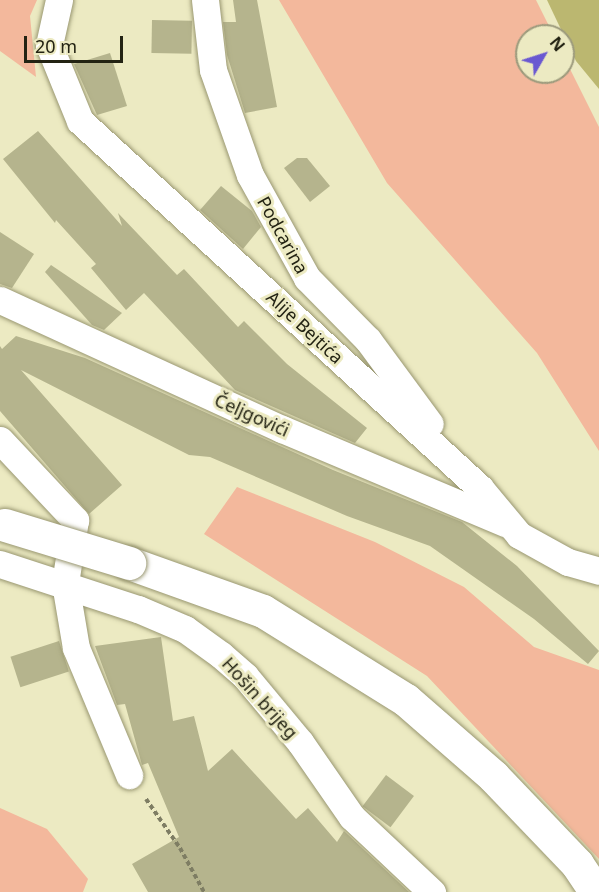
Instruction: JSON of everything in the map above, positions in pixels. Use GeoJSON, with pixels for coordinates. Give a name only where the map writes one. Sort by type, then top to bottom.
{"type":"FeatureCollection","features":[{"type":"Feature","properties":{"kind":"main road"},"geometry":{"type":"LineString","coordinates":[[3,524],[129,563],[263,611],[406,700],[493,776],[577,864],[596,892]]}},
{"type":"Feature","properties":{"kind":"street","name":"Alije Bejtića"},"geometry":{"type":"LineString","coordinates":[[59,0],[49,45],[80,121],[480,488],[506,524],[519,535],[568,562],[599,571]]}},
{"type":"Feature","properties":{"kind":"street","name":"Podcarina"},"geometry":{"type":"LineString","coordinates":[[205,0],[213,70],[250,176],[307,278],[368,340],[480,488]]}},
{"type":"Feature","properties":{"kind":"street","name":"Čeljgovići"},"geometry":{"type":"LineString","coordinates":[[0,300],[282,429],[506,524]]}},
{"type":"Feature","properties":{"kind":"street"},"geometry":{"type":"LineString","coordinates":[[0,440],[75,520],[65,583],[76,648],[129,775]]}},
{"type":"Feature","properties":{"kind":"street","name":"Hošin brijeg"},"geometry":{"type":"LineString","coordinates":[[0,564],[65,583],[185,629],[221,655],[245,676],[300,741],[352,817],[432,892]]}},
{"type":"Feature","properties":{"kind":"path"},"geometry":{"type":"LineString","coordinates":[[129,775],[180,848],[204,892]]}},
{"type":"Feature","properties":{"kind":"shaded area"},"geometry":{"type":"Polygon","coordinates":[[[0,0],[37,0],[30,16],[36,77],[0,51],[0,0]]]}},
{"type":"Feature","properties":{"kind":"shaded area"},"geometry":{"type":"Polygon","coordinates":[[[279,0],[536,0],[548,24],[515,24],[515,84],[575,84],[575,79],[599,127],[599,451],[537,353],[387,183],[279,0]]]}},
{"type":"Feature","properties":{"kind":"shaded area"},"geometry":{"type":"Polygon","coordinates":[[[547,0],[599,0],[599,89],[575,59],[575,24],[558,24],[547,0]]]}},
{"type":"Feature","properties":{"kind":"shaded area"},"geometry":{"type":"Polygon","coordinates":[[[237,487],[375,542],[464,587],[534,647],[599,670],[599,859],[427,676],[204,534],[237,487]]]}},
{"type":"Feature","properties":{"kind":"shaded area"},"geometry":{"type":"Polygon","coordinates":[[[0,808],[47,829],[88,879],[83,892],[0,892],[0,808]]]}},
{"type":"Feature","properties":{"kind":"building"},"geometry":{"type":"Polygon","coordinates":[[[233,0],[257,0],[277,107],[245,113],[227,55],[223,22],[236,22],[233,0]]]}},
{"type":"Feature","properties":{"kind":"building"},"geometry":{"type":"Polygon","coordinates":[[[152,20],[192,21],[191,54],[151,53],[152,20]]]}},
{"type":"Feature","properties":{"kind":"building"},"geometry":{"type":"Polygon","coordinates":[[[110,53],[127,106],[97,115],[74,64],[110,53]]]}},
{"type":"Feature","properties":{"kind":"building"},"geometry":{"type":"Polygon","coordinates":[[[38,131],[122,226],[118,213],[177,275],[184,269],[238,327],[244,321],[287,364],[367,428],[355,443],[235,390],[144,293],[126,310],[91,268],[96,264],[56,220],[55,223],[3,159],[38,131]]]}},
{"type":"Feature","properties":{"kind":"building"},"geometry":{"type":"Polygon","coordinates":[[[297,158],[307,158],[330,186],[310,202],[284,168],[297,158]]]}},
{"type":"Feature","properties":{"kind":"building"},"geometry":{"type":"Polygon","coordinates":[[[221,186],[252,211],[261,227],[243,249],[200,210],[221,186]]]}},
{"type":"Feature","properties":{"kind":"building"},"geometry":{"type":"Polygon","coordinates":[[[0,232],[34,254],[12,288],[0,284],[0,232]]]}},
{"type":"Feature","properties":{"kind":"building"},"geometry":{"type":"Polygon","coordinates":[[[51,265],[122,313],[104,330],[92,325],[45,272],[51,265]]]}},
{"type":"Feature","properties":{"kind":"building"},"geometry":{"type":"Polygon","coordinates":[[[16,336],[85,358],[333,470],[462,522],[517,566],[599,651],[588,664],[534,619],[430,546],[347,516],[210,457],[189,455],[21,370],[122,485],[89,514],[0,411],[0,346],[2,349],[16,336]]]}},
{"type":"Feature","properties":{"kind":"building"},"geometry":{"type":"Polygon","coordinates":[[[161,637],[173,721],[194,716],[208,771],[232,749],[296,819],[308,808],[337,842],[344,831],[409,892],[148,892],[132,864],[179,837],[148,763],[142,765],[125,704],[117,705],[95,646],[161,637]]]}},
{"type":"Feature","properties":{"kind":"building"},"geometry":{"type":"Polygon","coordinates":[[[59,641],[69,671],[20,687],[10,657],[59,641]]]}},
{"type":"Feature","properties":{"kind":"building"},"geometry":{"type":"Polygon","coordinates":[[[386,775],[414,796],[390,827],[363,806],[386,775]]]}}]}
